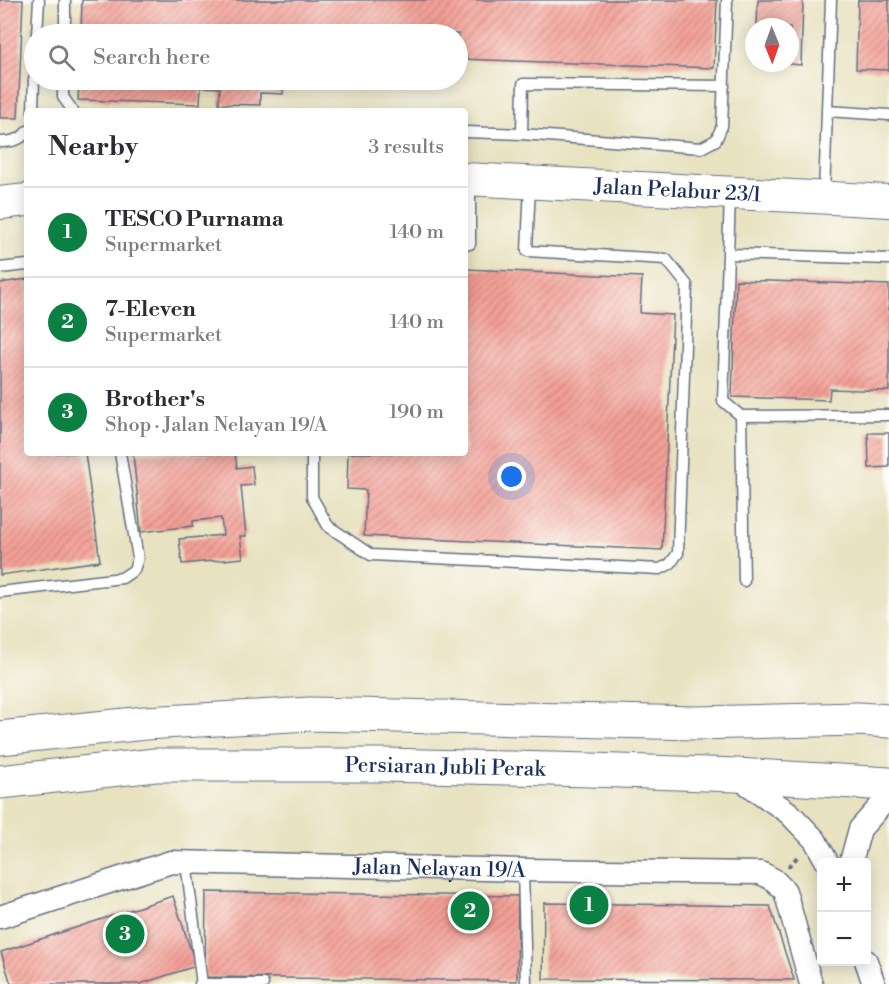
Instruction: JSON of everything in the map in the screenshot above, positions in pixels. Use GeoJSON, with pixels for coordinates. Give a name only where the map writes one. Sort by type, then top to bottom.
{"type":"FeatureCollection","features":[{"type":"Feature","properties":{"kind":"main road"},"geometry":{"type":"LineString","coordinates":[[0,738],[145,723],[310,714],[698,723],[858,719],[889,721]]}},
{"type":"Feature","properties":{"kind":"main road","name":"Persiaran Jubli Perak"},"geometry":{"type":"LineString","coordinates":[[0,782],[155,765],[385,765],[736,775],[889,784]]}},
{"type":"Feature","properties":{"kind":"street","name":"Jalan Pelabur 23/1"},"geometry":{"type":"LineString","coordinates":[[468,179],[889,201]]}},
{"type":"Feature","properties":{"kind":"street"},"geometry":{"type":"LineString","coordinates":[[0,203],[24,200]]}},
{"type":"Feature","properties":{"kind":"street"},"geometry":{"type":"LineString","coordinates":[[736,775],[789,813],[815,840],[825,858]]}},
{"type":"Feature","properties":{"kind":"street"},"geometry":{"type":"LineString","coordinates":[[852,858],[860,830],[884,802],[889,800]]}},
{"type":"Feature","properties":{"kind":"street","name":"Jalan Nelayan 19/A"},"geometry":{"type":"LineString","coordinates":[[0,917],[171,862],[761,873],[774,880]]}},
{"type":"Feature","properties":{"kind":"street"},"geometry":{"type":"LineString","coordinates":[[774,880],[785,891],[811,984]]}},
{"type":"Feature","properties":{"kind":"street"},"geometry":{"type":"LineString","coordinates":[[869,966],[874,984]]}},
{"type":"Feature","properties":{"kind":"lane"},"geometry":{"type":"LineString","coordinates":[[38,24],[39,0]]}},
{"type":"Feature","properties":{"kind":"lane"},"geometry":{"type":"LineString","coordinates":[[64,24],[65,0]]}},
{"type":"Feature","properties":{"kind":"lane"},"geometry":{"type":"LineString","coordinates":[[468,132],[701,148],[716,140],[722,126],[727,0]]}},
{"type":"Feature","properties":{"kind":"lane"},"geometry":{"type":"LineString","coordinates":[[824,198],[831,0]]}},
{"type":"Feature","properties":{"kind":"lane"},"geometry":{"type":"LineString","coordinates":[[522,134],[523,84],[724,86]]}},
{"type":"Feature","properties":{"kind":"lane"},"geometry":{"type":"LineString","coordinates":[[33,108],[34,90]]}},
{"type":"Feature","properties":{"kind":"lane"},"geometry":{"type":"LineString","coordinates":[[63,90],[63,96],[71,108]]}},
{"type":"Feature","properties":{"kind":"lane"},"geometry":{"type":"LineString","coordinates":[[827,111],[889,115]]}},
{"type":"Feature","properties":{"kind":"lane"},"geometry":{"type":"LineString","coordinates":[[0,142],[10,142],[24,136]]}},
{"type":"Feature","properties":{"kind":"lane"},"geometry":{"type":"LineString","coordinates":[[468,179],[470,244],[468,244]]}},
{"type":"Feature","properties":{"kind":"lane"},"geometry":{"type":"LineString","coordinates":[[312,456],[312,498],[328,526],[371,555],[660,569],[670,564],[678,554],[687,285],[666,259],[527,251],[530,182]]}},
{"type":"Feature","properties":{"kind":"lane"},"geometry":{"type":"LineString","coordinates":[[730,193],[723,401],[741,416],[889,415]]}},
{"type":"Feature","properties":{"kind":"lane"},"geometry":{"type":"LineString","coordinates":[[728,254],[889,259]]}},
{"type":"Feature","properties":{"kind":"lane"},"geometry":{"type":"LineString","coordinates":[[0,268],[24,265]]}},
{"type":"Feature","properties":{"kind":"lane"},"geometry":{"type":"LineString","coordinates":[[741,416],[744,581]]}},
{"type":"Feature","properties":{"kind":"lane"},"geometry":{"type":"LineString","coordinates":[[0,592],[122,578],[134,570],[138,558],[121,456]]}},
{"type":"Feature","properties":{"kind":"lane"},"geometry":{"type":"LineString","coordinates":[[186,863],[201,984],[263,984]]}},
{"type":"Feature","properties":{"kind":"lane"},"geometry":{"type":"LineString","coordinates":[[523,870],[526,984]]}},
{"type":"Feature","properties":{"kind":"path"},"geometry":{"type":"LineString","coordinates":[[774,880],[815,840]]}},
{"type":"Feature","properties":{"kind":"building"},"geometry":{"type":"Polygon","coordinates":[[[0,0],[23,0],[18,118],[0,118],[0,0]]]}},
{"type":"Feature","properties":{"kind":"building"},"geometry":{"type":"Polygon","coordinates":[[[82,0],[717,0],[714,68],[468,59],[468,24],[81,24],[82,0]]]}},
{"type":"Feature","properties":{"kind":"building"},"geometry":{"type":"Polygon","coordinates":[[[758,0],[803,0],[801,65],[799,65],[799,18],[757,18],[758,0]]]}},
{"type":"Feature","properties":{"kind":"building"},"geometry":{"type":"Polygon","coordinates":[[[858,0],[889,0],[889,70],[856,69],[858,0]]]}},
{"type":"Feature","properties":{"kind":"building"},"geometry":{"type":"Polygon","coordinates":[[[78,90],[201,90],[200,104],[78,100],[78,90]]]}},
{"type":"Feature","properties":{"kind":"building"},"geometry":{"type":"Polygon","coordinates":[[[220,90],[283,90],[283,94],[260,93],[260,105],[219,104],[220,90]]]}},
{"type":"Feature","properties":{"kind":"building"},"geometry":{"type":"Polygon","coordinates":[[[468,269],[642,277],[640,313],[673,315],[662,550],[364,536],[366,490],[347,489],[348,456],[468,456],[468,269]]]}},
{"type":"Feature","properties":{"kind":"building"},"geometry":{"type":"Polygon","coordinates":[[[24,279],[24,456],[85,456],[100,561],[0,575],[0,283],[24,279]]]}},
{"type":"Feature","properties":{"kind":"building"},"geometry":{"type":"Polygon","coordinates":[[[736,280],[889,285],[889,391],[830,389],[829,400],[732,397],[736,280]]]}},
{"type":"Feature","properties":{"kind":"building"},"geometry":{"type":"Polygon","coordinates":[[[868,433],[889,433],[889,467],[869,468],[868,433]]]}},
{"type":"Feature","properties":{"kind":"building"},"geometry":{"type":"Polygon","coordinates":[[[133,456],[235,456],[237,468],[252,466],[254,485],[241,486],[246,536],[240,536],[243,558],[182,564],[179,539],[223,535],[221,518],[193,521],[193,526],[141,532],[133,456]]]}},
{"type":"Feature","properties":{"kind":"building"},"geometry":{"type":"Polygon","coordinates":[[[206,892],[518,896],[517,981],[205,977],[206,892]]]}},
{"type":"Feature","properties":{"kind":"building"},"geometry":{"type":"Polygon","coordinates":[[[173,896],[196,966],[140,984],[11,984],[1,952],[173,896]]]}},
{"type":"Feature","properties":{"kind":"building"},"geometry":{"type":"Polygon","coordinates":[[[544,903],[770,906],[794,980],[543,979],[544,903]]]}},
{"type":"Feature","properties":{"kind":"place","name":"TESCO Purnama"},"geometry":{"type":"Point","coordinates":[589,905]}},
{"type":"Feature","properties":{"kind":"place","name":"7-Eleven"},"geometry":{"type":"Point","coordinates":[470,911]}},
{"type":"Feature","properties":{"kind":"place","name":"Brother's"},"geometry":{"type":"Point","coordinates":[125,934]}}]}
